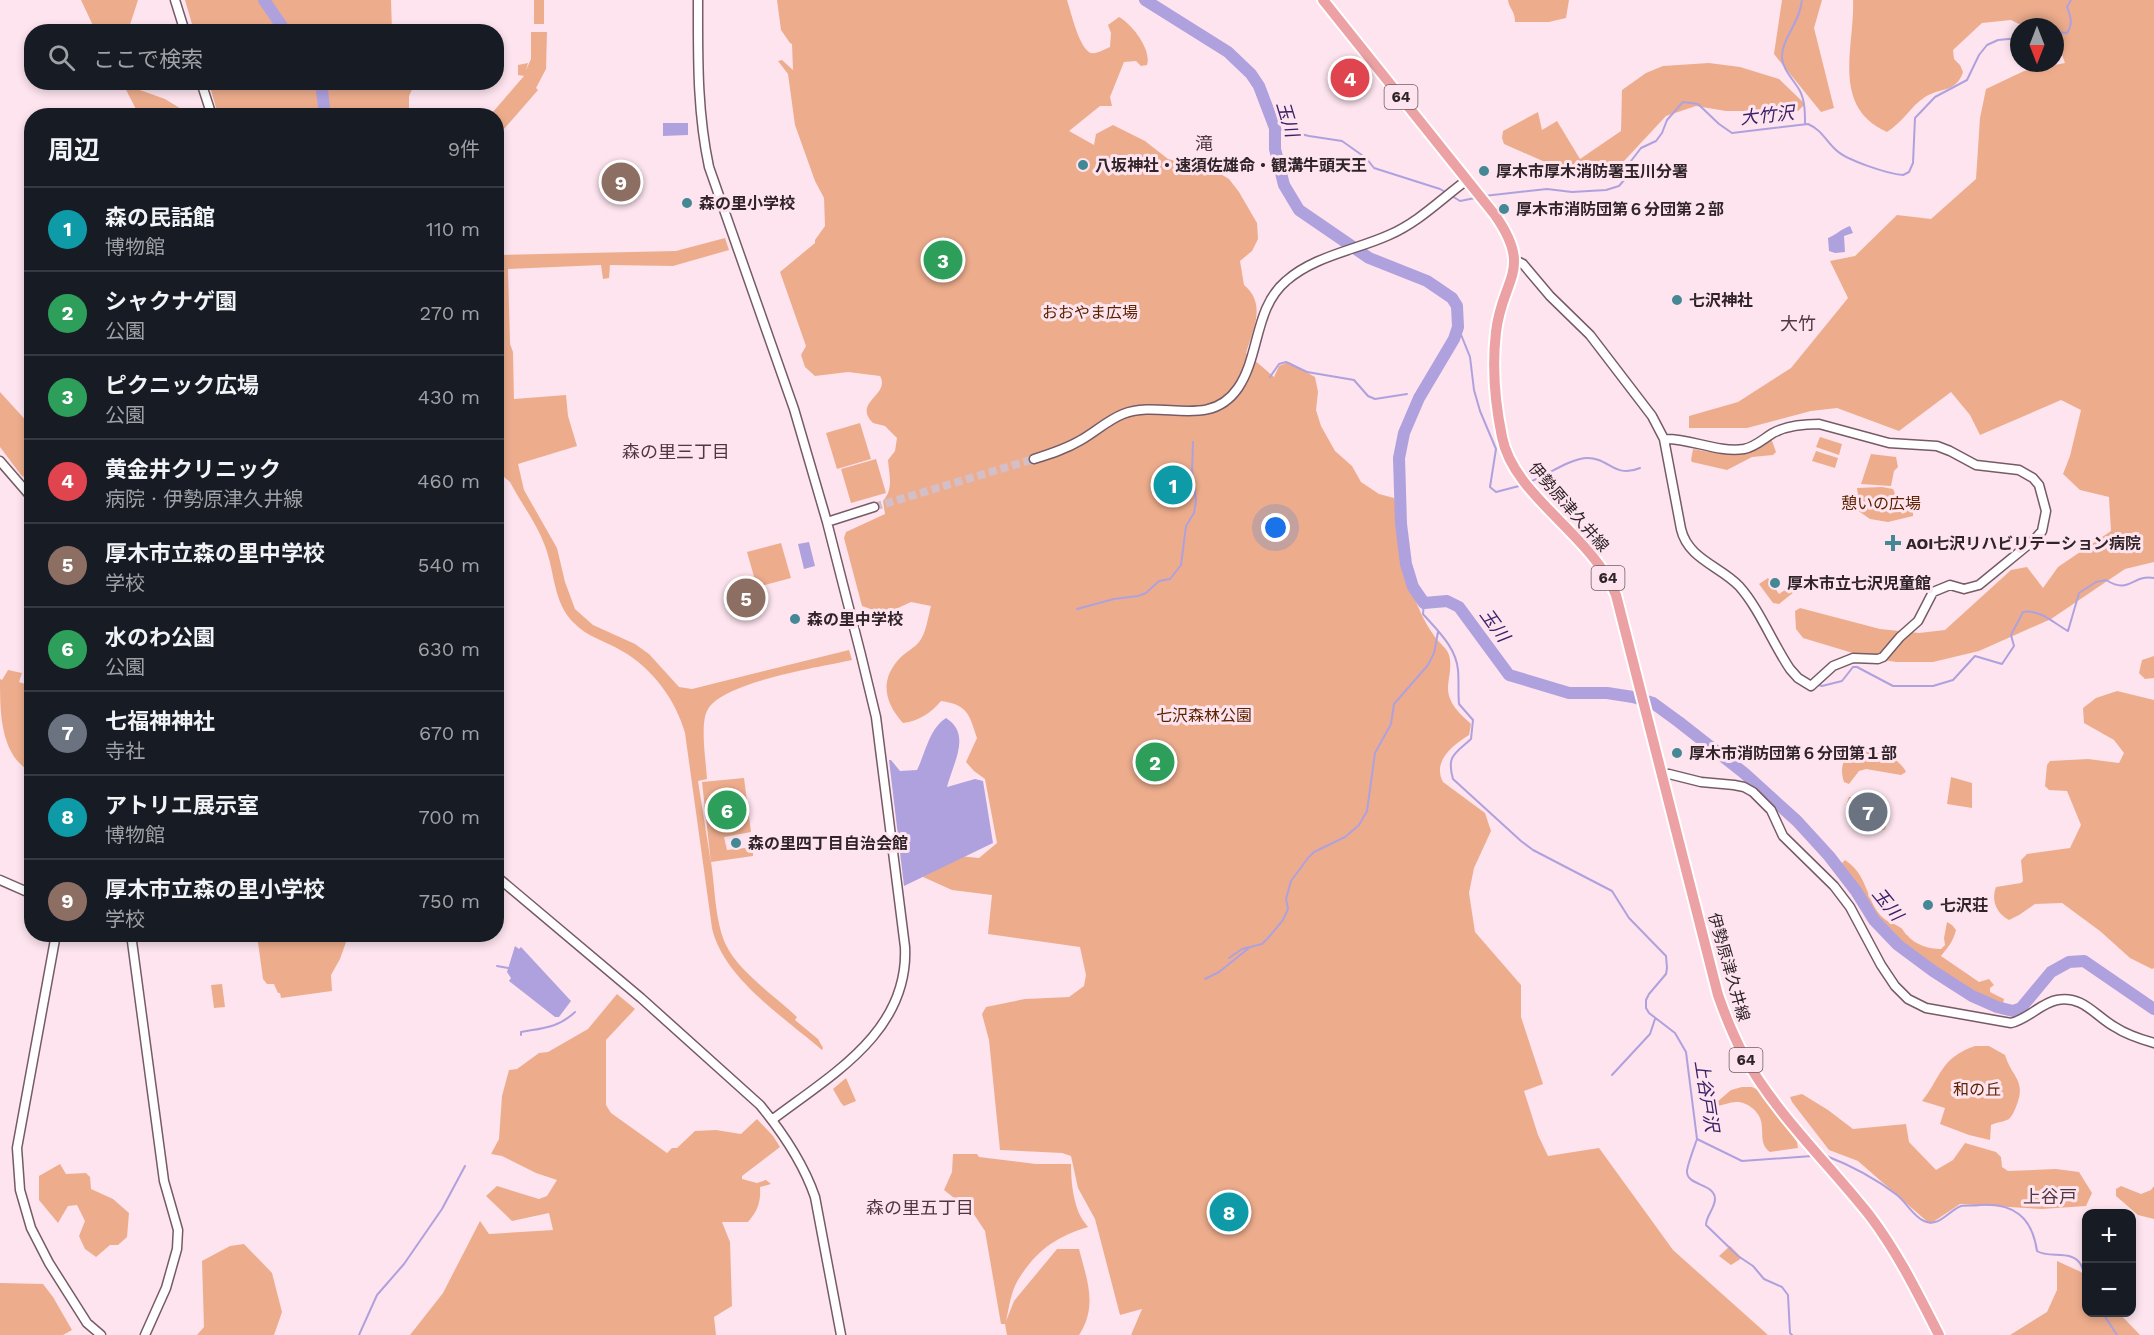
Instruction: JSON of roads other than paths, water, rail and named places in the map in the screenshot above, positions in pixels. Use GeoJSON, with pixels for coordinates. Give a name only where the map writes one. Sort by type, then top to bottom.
{"type":"FeatureCollection","features":[{"type":"Feature","properties":{"kind":"main road","name":"64"},"geometry":{"type":"LineString","coordinates":[[1323,0],[1495,215],[1509,236],[1515,260]]}},
{"type":"Feature","properties":{"kind":"main road","name":"伊勢原津久井線"},"geometry":{"type":"LineString","coordinates":[[1515,260],[1513,276],[1498,318],[1494,356],[1502,440],[1508,456],[1522,479],[1590,552],[1608,578],[1620,607],[1718,994],[1728,1022],[1742,1053],[1759,1080],[1868,1215],[1900,1262],[1939,1335]]}},
{"type":"Feature","properties":{"kind":"street"},"geometry":{"type":"LineString","coordinates":[[175,0],[182,24]]}},
{"type":"Feature","properties":{"kind":"street"},"geometry":{"type":"LineString","coordinates":[[698,0],[698,92],[702,132],[709,166],[794,410],[827,522],[876,717],[905,947],[904,967],[893,1008],[875,1035],[828,1077],[772,1120]]}},
{"type":"Feature","properties":{"kind":"street"},"geometry":{"type":"LineString","coordinates":[[204,90],[209,108]]}},
{"type":"Feature","properties":{"kind":"street"},"geometry":{"type":"LineString","coordinates":[[1034,459],[1078,441],[1125,414],[1140,411],[1204,411],[1230,398],[1244,378],[1263,316],[1278,289],[1294,274],[1408,226],[1467,180]]}},
{"type":"Feature","properties":{"kind":"street"},"geometry":{"type":"LineString","coordinates":[[1515,260],[1523,264],[1550,296],[1605,353],[1652,416],[1664,439],[1681,529],[1686,543],[1695,554],[1724,573],[1741,588],[1790,669],[1811,686],[1833,666],[1853,658],[1878,659],[1883,657],[1918,621],[1934,592],[1950,585],[1964,589],[1979,585],[2034,540],[2042,531],[2046,521],[2043,494],[2036,481],[2028,475],[2013,468],[1976,465],[1937,446],[1889,443],[1819,424],[1807,424],[1778,431],[1746,449],[1711,447],[1664,439]]}},
{"type":"Feature","properties":{"kind":"street"},"geometry":{"type":"LineString","coordinates":[[0,461],[24,489]]}},
{"type":"Feature","properties":{"kind":"street"},"geometry":{"type":"LineString","coordinates":[[827,522],[874,507]]}},
{"type":"Feature","properties":{"kind":"street"},"geometry":{"type":"LineString","coordinates":[[1663,774],[1701,782],[1744,787],[1753,792],[1772,810],[1784,836],[1834,886],[1850,907],[1881,965],[1895,986],[1908,999],[1926,1008],[2011,1023],[2022,1020],[2056,1000],[2080,1001],[2113,1026],[2132,1036],[2154,1043]]}},
{"type":"Feature","properties":{"kind":"street"},"geometry":{"type":"LineString","coordinates":[[0,880],[24,890]]}},
{"type":"Feature","properties":{"kind":"street"},"geometry":{"type":"LineString","coordinates":[[504,882],[665,1019],[760,1105],[772,1120],[792,1147],[815,1197],[842,1335]]}},
{"type":"Feature","properties":{"kind":"street"},"geometry":{"type":"LineString","coordinates":[[55,942],[17,1148],[20,1190],[31,1228],[49,1263],[87,1323],[101,1335]]}},
{"type":"Feature","properties":{"kind":"street"},"geometry":{"type":"LineString","coordinates":[[132,942],[164,1181],[178,1230],[177,1249],[166,1288],[146,1335]]}},
{"type":"Feature","properties":{"kind":"waterway"},"geometry":{"type":"LineString","coordinates":[[264,0],[280,24]]}},
{"type":"Feature","properties":{"kind":"waterway","name":"玉川"},"geometry":{"type":"LineString","coordinates":[[1145,0],[1228,52],[1251,74],[1259,86],[1275,128],[1275,149],[1284,185],[1299,210],[1369,258],[1427,281],[1452,298],[1457,306],[1458,327],[1454,339],[1419,398],[1404,433],[1399,458],[1401,524],[1406,564],[1413,587],[1424,603],[1447,601],[1459,607],[1509,675],[1569,693],[1607,693],[1653,703],[1744,773],[1797,821],[1829,856],[1856,891],[1874,920],[1898,945],[1972,996],[2013,1011],[2021,1008],[2051,972],[2069,962],[2084,961],[2154,1009]]}},
{"type":"Feature","properties":{"kind":"waterway"},"geometry":{"type":"LineString","coordinates":[[1802,0],[1798,16],[1784,44],[1782,58],[1802,95],[1805,124]]}},
{"type":"Feature","properties":{"kind":"waterway","name":"大竹沢"},"geometry":{"type":"LineString","coordinates":[[2064,33],[2067,33],[2070,27],[2071,20],[2067,7],[2071,0]]}},
{"type":"Feature","properties":{"kind":"waterway","name":"大竹沢"},"geometry":{"type":"LineString","coordinates":[[1484,196],[1547,189],[1572,192],[1606,190],[1619,186],[1625,179],[1631,161],[1641,148],[1656,141],[1667,120],[1683,102],[1698,104],[1732,133],[1808,124],[1820,132],[1841,154],[1878,169],[1903,175],[1909,172],[1913,163],[1915,118],[1935,97],[1967,80],[1979,55],[1987,45],[1998,40],[2010,39]]}},
{"type":"Feature","properties":{"kind":"waterway"},"geometry":{"type":"LineString","coordinates":[[322,90],[324,108]]}},
{"type":"Feature","properties":{"kind":"waterway","name":"大竹沢"},"geometry":{"type":"LineString","coordinates":[[1275,128],[1342,141],[1366,158],[1374,168],[1447,193]]}},
{"type":"Feature","properties":{"kind":"waterway","name":"大竹沢"},"geometry":{"type":"LineString","coordinates":[[1452,196],[1460,201],[1475,198]]}},
{"type":"Feature","properties":{"kind":"waterway"},"geometry":{"type":"LineString","coordinates":[[1458,327],[1470,357],[1474,390],[1480,411],[1496,449],[1490,487],[1496,492],[1519,486]]}},
{"type":"Feature","properties":{"kind":"waterway"},"geometry":{"type":"LineString","coordinates":[[1270,377],[1279,364],[1286,362],[1307,372],[1354,380],[1368,396],[1375,399],[1407,394]]}},
{"type":"Feature","properties":{"kind":"waterway","name":"玉川"},"geometry":{"type":"LineString","coordinates":[[1415,395],[1420,397]]}},
{"type":"Feature","properties":{"kind":"waterway"},"geometry":{"type":"LineString","coordinates":[[1077,609],[1146,593],[1159,581],[1170,579],[1181,565],[1186,526],[1194,513],[1196,501],[1192,471],[1193,442]]}},
{"type":"Feature","properties":{"kind":"waterway"},"geometry":{"type":"LineString","coordinates":[[1532,481],[1566,464],[1586,458],[1624,471],[1640,468]]}},
{"type":"Feature","properties":{"kind":"waterway"},"geometry":{"type":"LineString","coordinates":[[1819,685],[1842,681],[1853,667],[1893,686],[1933,686],[1953,680],[1975,656],[2002,664],[2014,646],[2011,635],[2023,612],[2041,615],[2068,631],[2079,593],[2096,582],[2106,580],[2114,584],[2126,585],[2141,579],[2154,578]]}},
{"type":"Feature","properties":{"kind":"waterway","name":"上谷戸沢"},"geometry":{"type":"LineString","coordinates":[[1424,603],[1423,614],[1445,639],[1454,654],[1458,670],[1459,704],[1473,720],[1471,739],[1457,751],[1452,759],[1453,779],[1533,850],[1612,891],[1629,918],[1666,956],[1666,974],[1649,994],[1646,1008],[1649,1013],[1675,1033],[1686,1052],[1697,1139],[1742,1161],[1812,1156]]}},
{"type":"Feature","properties":{"kind":"waterway"},"geometry":{"type":"LineString","coordinates":[[1229,958],[1242,949],[1262,944],[1269,937],[1283,920],[1288,909],[1286,899],[1291,881],[1308,858],[1314,852],[1345,837],[1359,825],[1367,811],[1375,753],[1391,724],[1394,704],[1428,665],[1434,653],[1438,632]]}},
{"type":"Feature","properties":{"kind":"waterway"},"geometry":{"type":"LineString","coordinates":[[1205,979],[1219,972],[1249,948]]}},
{"type":"Feature","properties":{"kind":"waterway"},"geometry":{"type":"LineString","coordinates":[[497,966],[508,968]]}},
{"type":"Feature","properties":{"kind":"waterway"},"geometry":{"type":"LineString","coordinates":[[521,1035],[521,1032],[556,1024],[575,1012]]}},
{"type":"Feature","properties":{"kind":"waterway"},"geometry":{"type":"LineString","coordinates":[[1612,1075],[1650,1034],[1655,1019]]}},
{"type":"Feature","properties":{"kind":"waterway"},"geometry":{"type":"LineString","coordinates":[[1697,1139],[1687,1171],[1691,1179],[1714,1194],[1715,1202],[1706,1225],[1738,1256],[1753,1266],[1764,1279],[1782,1287],[1788,1295],[1792,1335]]}},
{"type":"Feature","properties":{"kind":"waterway","name":"上谷戸沢"},"geometry":{"type":"LineString","coordinates":[[1824,1155],[1880,1183],[1901,1198],[1917,1216],[1929,1223],[1939,1221],[1961,1206],[1992,1205],[2012,1210],[2019,1214],[2031,1229],[2037,1251],[2072,1257],[2082,1267]]}},
{"type":"Feature","properties":{"kind":"waterway"},"geometry":{"type":"LineString","coordinates":[[359,1335],[377,1295],[404,1264],[442,1209],[465,1166]]}},
{"type":"Feature","properties":{"kind":"waterway","name":"上谷戸沢"},"geometry":{"type":"LineString","coordinates":[[2105,1317],[2117,1335]]}},
{"type":"Feature","properties":{"kind":"tunnel"},"geometry":{"type":"LineString","coordinates":[[874,507],[1034,459]]}},
{"type":"Feature","properties":{"kind":"place","name":"黄金井クリニック"},"geometry":{"type":"Point","coordinates":[1350,78]}},
{"type":"Feature","properties":{"kind":"place","name":"八坂神社・速須佐雄命・観溝牛頭天王"},"geometry":{"type":"Point","coordinates":[1083,165]}},
{"type":"Feature","properties":{"kind":"place","name":"厚木市厚木消防署玉川分署"},"geometry":{"type":"Point","coordinates":[1484,171]}},
{"type":"Feature","properties":{"kind":"place","name":"厚木市立森の里小学校"},"geometry":{"type":"Point","coordinates":[621,182]}},
{"type":"Feature","properties":{"kind":"place","name":"森の里小学校"},"geometry":{"type":"Point","coordinates":[687,203]}},
{"type":"Feature","properties":{"kind":"place","name":"厚木市消防団第６分団第２部"},"geometry":{"type":"Point","coordinates":[1504,209]}},
{"type":"Feature","properties":{"kind":"place","name":"ピクニック広場"},"geometry":{"type":"Point","coordinates":[943,260]}},
{"type":"Feature","properties":{"kind":"place","name":"七沢神社"},"geometry":{"type":"Point","coordinates":[1677,300]}},
{"type":"Feature","properties":{"kind":"place","name":"森の民話館"},"geometry":{"type":"Point","coordinates":[1173,485]}},
{"type":"Feature","properties":{"kind":"place","name":"AOI七沢リハビリテーション病院"},"geometry":{"type":"Point","coordinates":[1893,543]}},
{"type":"Feature","properties":{"kind":"place","name":"厚木市立七沢児童館"},"geometry":{"type":"Point","coordinates":[1775,583]}},
{"type":"Feature","properties":{"kind":"place","name":"厚木市立森の里中学校"},"geometry":{"type":"Point","coordinates":[746,598]}},
{"type":"Feature","properties":{"kind":"place","name":"森の里中学校"},"geometry":{"type":"Point","coordinates":[795,619]}},
{"type":"Feature","properties":{"kind":"place","name":"厚木市消防団第６分団第１部"},"geometry":{"type":"Point","coordinates":[1677,753]}},
{"type":"Feature","properties":{"kind":"place","name":"シャクナゲ園"},"geometry":{"type":"Point","coordinates":[1155,762]}},
{"type":"Feature","properties":{"kind":"place","name":"水のわ公園"},"geometry":{"type":"Point","coordinates":[727,810]}},
{"type":"Feature","properties":{"kind":"place","name":"七福神神社"},"geometry":{"type":"Point","coordinates":[1868,812]}},
{"type":"Feature","properties":{"kind":"place","name":"森の里四丁目自治会館"},"geometry":{"type":"Point","coordinates":[736,843]}},
{"type":"Feature","properties":{"kind":"place","name":"七沢荘"},"geometry":{"type":"Point","coordinates":[1928,905]}},
{"type":"Feature","properties":{"kind":"place","name":"アトリエ展示室"},"geometry":{"type":"Point","coordinates":[1229,1212]}},
{"type":"Feature","properties":{"kind":"district","name":"滝"},"geometry":{"type":"Point","coordinates":[1204,143]}},
{"type":"Feature","properties":{"kind":"district","name":"大竹"},"geometry":{"type":"Point","coordinates":[1798,323]}},
{"type":"Feature","properties":{"kind":"district","name":"森の里三丁目"},"geometry":{"type":"Point","coordinates":[676,451]}},
{"type":"Feature","properties":{"kind":"district","name":"上谷戸"},"geometry":{"type":"Point","coordinates":[2050,1196]}},
{"type":"Feature","properties":{"kind":"district","name":"森の里五丁目"},"geometry":{"type":"Point","coordinates":[920,1207]}},
{"type":"Feature","properties":{"kind":"park label","name":"おおやま広場"},"geometry":{"type":"Point","coordinates":[1090,312]}},
{"type":"Feature","properties":{"kind":"park label","name":"憩いの広場"},"geometry":{"type":"Point","coordinates":[1881,503]}},
{"type":"Feature","properties":{"kind":"park label","name":"七沢森林公園"},"geometry":{"type":"Point","coordinates":[1204,715]}},
{"type":"Feature","properties":{"kind":"park label","name":"和の丘"},"geometry":{"type":"Point","coordinates":[1977,1089]}}]}
